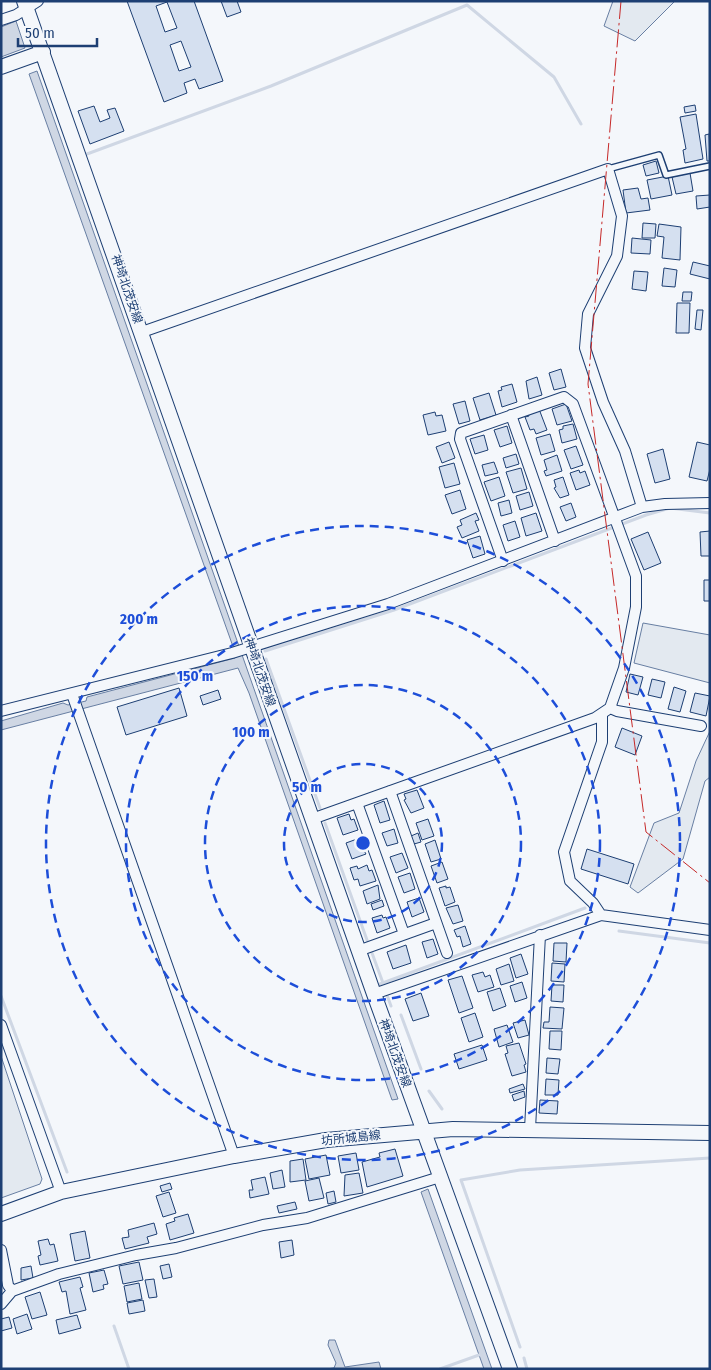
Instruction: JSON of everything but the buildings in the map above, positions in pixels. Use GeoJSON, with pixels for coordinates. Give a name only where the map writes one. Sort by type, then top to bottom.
{"type":"FeatureCollection","features":[{"type":"Feature","properties":{"kind":"main road","name":"神埼北茂安線"},"geometry":{"type":"LineString","coordinates":[[30,4],[43,52],[142,332],[247,648],[312,820],[510,1369]]}},
{"type":"Feature","properties":{"kind":"main road"},"geometry":{"type":"LineString","coordinates":[[1,67],[43,52]]}},
{"type":"Feature","properties":{"kind":"main road","name":"坊所城島線"},"geometry":{"type":"LineString","coordinates":[[1,1214],[61,1192],[234,1156],[326,1140],[424,1131],[530,1129],[710,1132]]}},
{"type":"Feature","properties":{"kind":"street"},"geometry":{"type":"LineString","coordinates":[[1,20],[30,4]]}},
{"type":"Feature","properties":{"kind":"street"},"geometry":{"type":"LineString","coordinates":[[142,332],[608,169],[622,216],[617,256],[588,314],[585,348],[603,402],[625,451],[642,507]]}},
{"type":"Feature","properties":{"kind":"street"},"geometry":{"type":"LineString","coordinates":[[312,820],[602,715],[610,708],[624,668],[636,607],[636,576],[573,404],[564,397],[462,433],[460,439],[503,561]]}},
{"type":"Feature","properties":{"kind":"street"},"geometry":{"type":"LineString","coordinates":[[511,415],[555,541]]}},
{"type":"Feature","properties":{"kind":"street"},"geometry":{"type":"LineString","coordinates":[[1,711],[232,653],[388,604],[642,507],[665,504],[710,504]]}},
{"type":"Feature","properties":{"kind":"street"},"geometry":{"type":"LineString","coordinates":[[72,694],[234,1156]]}},
{"type":"Feature","properties":{"kind":"street"},"geometry":{"type":"LineString","coordinates":[[610,708],[616,711],[701,726]]}},
{"type":"Feature","properties":{"kind":"street"},"geometry":{"type":"LineString","coordinates":[[601,915],[570,881],[564,852],[602,742],[602,715]]}},
{"type":"Feature","properties":{"kind":"street"},"geometry":{"type":"LineString","coordinates":[[390,791],[447,953]]}},
{"type":"Feature","properties":{"kind":"street"},"geometry":{"type":"LineString","coordinates":[[357,803],[404,934]]}},
{"type":"Feature","properties":{"kind":"street"},"geometry":{"type":"LineString","coordinates":[[374,994],[540,934],[601,915],[710,930]]}},
{"type":"Feature","properties":{"kind":"street"},"geometry":{"type":"LineString","coordinates":[[358,951],[436,923]]}},
{"type":"Feature","properties":{"kind":"street"},"geometry":{"type":"LineString","coordinates":[[530,1129],[540,934]]}},
{"type":"Feature","properties":{"kind":"street"},"geometry":{"type":"LineString","coordinates":[[1,1025],[61,1192]]}},
{"type":"Feature","properties":{"kind":"street"},"geometry":{"type":"LineString","coordinates":[[1,1304],[12,1291],[58,1274],[136,1255],[176,1248],[263,1226],[308,1218],[440,1177]]}},
{"type":"Feature","properties":{"kind":"street"},"geometry":{"type":"LineString","coordinates":[[1,1250],[8,1285],[12,1291]]}},
{"type":"Feature","properties":{"kind":"lane"},"geometry":{"type":"LineString","coordinates":[[608,169],[659,155],[666,175],[710,166]]}},
{"type":"Feature","properties":{"kind":"shaded area"},"geometry":{"type":"Polygon","coordinates":[[[613,1],[675,1],[635,41],[604,26],[613,1]]]}},
{"type":"Feature","properties":{"kind":"shaded area"},"geometry":{"type":"Polygon","coordinates":[[[16,21],[25,48],[1,57],[1,27],[16,21]]]}},
{"type":"Feature","properties":{"kind":"shaded area"},"geometry":{"type":"Polygon","coordinates":[[[37,71],[398,1099],[392,1100],[249,693],[238,668],[1,730],[1,721],[63,703],[68,705],[86,701],[87,697],[235,658],[236,655],[29,74],[37,71]]]}},
{"type":"Feature","properties":{"kind":"shaded area"},"geometry":{"type":"Polygon","coordinates":[[[643,623],[710,635],[710,683],[634,663],[643,623]]]}},
{"type":"Feature","properties":{"kind":"shaded area"},"geometry":{"type":"Polygon","coordinates":[[[710,731],[710,777],[705,781],[683,859],[638,893],[630,887],[654,823],[679,813],[696,761],[710,731]]]}},
{"type":"Feature","properties":{"kind":"shaded area"},"geometry":{"type":"Polygon","coordinates":[[[1,1056],[42,1179],[40,1184],[1,1198],[1,1056]]]}},
{"type":"Feature","properties":{"kind":"shaded area"},"geometry":{"type":"Polygon","coordinates":[[[428,1189],[492,1369],[484,1369],[421,1192],[428,1189]]]}},
{"type":"Feature","properties":{"kind":"shaded area"},"geometry":{"type":"Polygon","coordinates":[[[329,1340],[335,1340],[345,1367],[379,1362],[381,1369],[326,1369],[334,1368],[336,1363],[328,1345],[329,1340]]]}},
{"type":"Feature","properties":{"kind":"waterway"},"geometry":{"type":"LineString","coordinates":[[87,154],[271,86],[467,5],[554,77],[581,124]]}},
{"type":"Feature","properties":{"kind":"waterway"},"geometry":{"type":"LineString","coordinates":[[265,651],[394,610],[646,515],[670,508],[710,513]]}},
{"type":"Feature","properties":{"kind":"waterway"},"geometry":{"type":"LineString","coordinates":[[266,659],[320,808]]}},
{"type":"Feature","properties":{"kind":"waterway"},"geometry":{"type":"LineString","coordinates":[[325,823],[367,940]]}},
{"type":"Feature","properties":{"kind":"waterway"},"geometry":{"type":"LineString","coordinates":[[380,984],[585,908]]}},
{"type":"Feature","properties":{"kind":"waterway"},"geometry":{"type":"LineString","coordinates":[[619,931],[710,943]]}},
{"type":"Feature","properties":{"kind":"waterway"},"geometry":{"type":"LineString","coordinates":[[372,953],[383,983]]}},
{"type":"Feature","properties":{"kind":"waterway"},"geometry":{"type":"LineString","coordinates":[[387,995],[391,1006]]}},
{"type":"Feature","properties":{"kind":"waterway"},"geometry":{"type":"LineString","coordinates":[[1,996],[67,1172]]}},
{"type":"Feature","properties":{"kind":"waterway"},"geometry":{"type":"LineString","coordinates":[[401,1015],[421,1069]]}},
{"type":"Feature","properties":{"kind":"waterway"},"geometry":{"type":"LineString","coordinates":[[429,1091],[442,1109]]}},
{"type":"Feature","properties":{"kind":"waterway"},"geometry":{"type":"LineString","coordinates":[[520,1347],[461,1180],[520,1170],[710,1158]]}},
{"type":"Feature","properties":{"kind":"waterway"},"geometry":{"type":"LineString","coordinates":[[114,1326],[129,1369]]}},
{"type":"Feature","properties":{"kind":"waterway"},"geometry":{"type":"LineString","coordinates":[[440,1369],[479,1355]]}},
{"type":"Feature","properties":{"kind":"waterway"},"geometry":{"type":"LineString","coordinates":[[524,1358],[527,1369]]}},
{"type":"Feature","properties":{"kind":"power"},"geometry":{"type":"LineString","coordinates":[[621,1],[588,384],[646,832],[710,883]]}}]}
